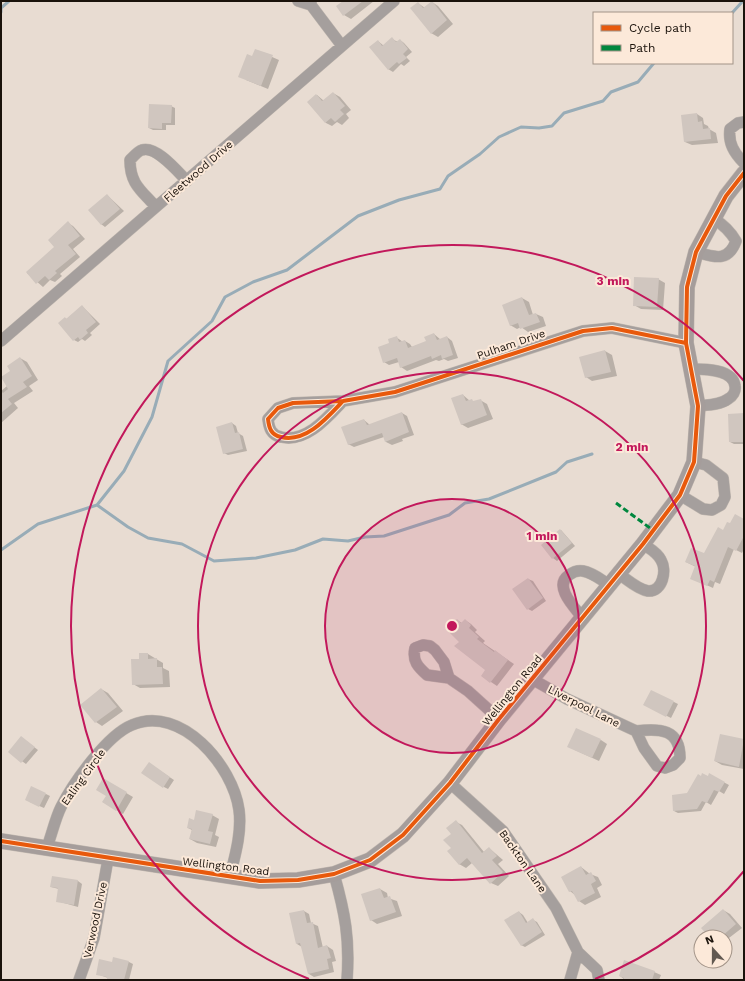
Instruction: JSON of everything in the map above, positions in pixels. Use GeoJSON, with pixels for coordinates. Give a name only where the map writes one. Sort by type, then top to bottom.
{"type":"FeatureCollection","features":[{"type":"Feature","properties":{"kind":"street"},"geometry":{"type":"LineString","coordinates":[[298,1],[311,3],[342,46]]}},
{"type":"Feature","properties":{"kind":"street","name":"Fleetwood Drive"},"geometry":{"type":"LineString","coordinates":[[1,341],[394,1]]}},
{"type":"Feature","properties":{"kind":"street"},"geometry":{"type":"LineString","coordinates":[[744,122],[738,123],[730,129],[729,137],[732,147],[744,163]]}},
{"type":"Feature","properties":{"kind":"street"},"geometry":{"type":"LineString","coordinates":[[156,207],[135,184],[130,173],[130,160],[142,150],[152,149],[187,181]]}},
{"type":"Feature","properties":{"kind":"street","name":"Wellington Road"},"geometry":{"type":"LineString","coordinates":[[1,841],[47,847],[108,859],[260,881],[290,881],[334,874],[370,860],[403,835],[450,784],[499,719],[608,584],[619,574],[680,495],[694,462],[698,406],[686,343],[687,287],[696,252],[726,196],[744,173]]}},
{"type":"Feature","properties":{"kind":"street"},"geometry":{"type":"LineString","coordinates":[[696,252],[718,257],[725,256],[733,251],[736,241],[727,228],[714,219]]}},
{"type":"Feature","properties":{"kind":"street","name":"Pulham Drive"},"geometry":{"type":"LineString","coordinates":[[343,401],[319,425],[299,437],[291,440],[277,436],[270,430],[268,419],[278,408],[293,403],[343,401],[395,392],[554,339],[583,331],[612,328],[686,343]]}},
{"type":"Feature","properties":{"kind":"street"},"geometry":{"type":"LineString","coordinates":[[692,369],[704,369],[726,374],[733,380],[735,386],[735,393],[728,399],[718,403],[698,406]]}},
{"type":"Feature","properties":{"kind":"street"},"geometry":{"type":"LineString","coordinates":[[680,495],[702,509],[712,510],[721,506],[725,497],[722,478],[706,465],[694,462]]}},
{"type":"Feature","properties":{"kind":"street"},"geometry":{"type":"LineString","coordinates":[[619,574],[638,588],[649,591],[658,587],[663,579],[665,568],[656,552],[643,544]]}},
{"type":"Feature","properties":{"kind":"street"},"geometry":{"type":"LineString","coordinates":[[582,617],[566,595],[563,586],[565,578],[574,572],[582,571],[591,574],[608,584]]}},
{"type":"Feature","properties":{"kind":"street"},"geometry":{"type":"LineString","coordinates":[[449,678],[468,691],[499,719]]}},
{"type":"Feature","properties":{"kind":"street","name":"Liverpool Lane"},"geometry":{"type":"LineString","coordinates":[[532,679],[567,698],[636,731]]}},
{"type":"Feature","properties":{"kind":"street","name":"Ealing Circle"},"geometry":{"type":"LineString","coordinates":[[47,847],[61,807],[99,753],[118,733],[131,725],[146,720],[165,722],[184,729],[204,745],[221,766],[234,788],[239,811],[239,831],[230,876]]}},
{"type":"Feature","properties":{"kind":"street","name":"Backton Lane"},"geometry":{"type":"LineString","coordinates":[[450,784],[502,831],[556,908],[578,952],[597,970],[599,980]]}},
{"type":"Feature","properties":{"kind":"street","name":"Verwood Drive"},"geometry":{"type":"LineString","coordinates":[[79,980],[94,938],[108,859]]}},
{"type":"Feature","properties":{"kind":"street"},"geometry":{"type":"LineString","coordinates":[[334,874],[344,911],[348,934],[347,980]]}},
{"type":"Feature","properties":{"kind":"street"},"geometry":{"type":"LineString","coordinates":[[570,980],[578,952]]}},
{"type":"Feature","properties":{"kind":"building"},"geometry":{"type":"Polygon","coordinates":[[[343,1],[363,1],[343,16],[336,6],[343,1]]]}},
{"type":"Feature","properties":{"kind":"building"},"geometry":{"type":"Polygon","coordinates":[[[432,1],[447,20],[431,34],[410,8],[418,2],[423,8],[432,1]]]}},
{"type":"Feature","properties":{"kind":"building"},"geometry":{"type":"Polygon","coordinates":[[[392,37],[396,42],[400,39],[408,49],[403,54],[407,58],[399,64],[397,62],[388,70],[369,47],[378,40],[382,46],[392,37]]]}},
{"type":"Feature","properties":{"kind":"building"},"geometry":{"type":"Polygon","coordinates":[[[255,49],[273,55],[261,86],[238,77],[247,54],[252,56],[255,49]]]}},
{"type":"Feature","properties":{"kind":"building"},"geometry":{"type":"Polygon","coordinates":[[[333,92],[345,106],[340,110],[344,114],[335,122],[331,118],[325,123],[307,102],[316,94],[322,101],[333,92]]]}},
{"type":"Feature","properties":{"kind":"building"},"geometry":{"type":"Polygon","coordinates":[[[149,104],[172,105],[171,123],[162,123],[162,129],[148,128],[149,104]]]}},
{"type":"Feature","properties":{"kind":"building"},"geometry":{"type":"Polygon","coordinates":[[[697,113],[698,122],[702,121],[703,129],[710,128],[711,139],[684,142],[681,115],[697,113]]]}},
{"type":"Feature","properties":{"kind":"building"},"geometry":{"type":"Polygon","coordinates":[[[107,194],[120,209],[101,225],[88,210],[107,194]]]}},
{"type":"Feature","properties":{"kind":"building"},"geometry":{"type":"Polygon","coordinates":[[[68,221],[80,236],[68,245],[76,254],[55,271],[57,273],[49,280],[45,276],[36,284],[26,272],[54,247],[48,240],[68,221]]]}},
{"type":"Feature","properties":{"kind":"building"},"geometry":{"type":"Polygon","coordinates":[[[634,277],[659,278],[657,307],[633,306],[634,277]]]}},
{"type":"Feature","properties":{"kind":"building"},"geometry":{"type":"Polygon","coordinates":[[[522,297],[529,315],[536,313],[540,322],[520,329],[518,323],[510,326],[502,305],[522,297]]]}},
{"type":"Feature","properties":{"kind":"building"},"geometry":{"type":"Polygon","coordinates":[[[82,305],[96,322],[86,330],[88,333],[80,340],[78,337],[73,341],[58,323],[65,317],[66,319],[82,305]]]}},
{"type":"Feature","properties":{"kind":"building"},"geometry":{"type":"Polygon","coordinates":[[[434,333],[437,340],[447,336],[453,355],[442,359],[441,355],[432,359],[431,356],[400,368],[397,358],[383,363],[378,347],[389,343],[388,339],[397,336],[399,342],[405,340],[408,348],[426,341],[424,337],[434,333]]]}},
{"type":"Feature","properties":{"kind":"building"},"geometry":{"type":"Polygon","coordinates":[[[605,350],[611,372],[585,378],[579,357],[605,350]]]}},
{"type":"Feature","properties":{"kind":"building"},"geometry":{"type":"Polygon","coordinates":[[[20,357],[32,376],[23,382],[27,387],[8,399],[12,404],[1,413],[1,391],[3,393],[8,389],[1,377],[10,371],[7,366],[20,357]]]}},
{"type":"Feature","properties":{"kind":"building"},"geometry":{"type":"Polygon","coordinates":[[[463,394],[466,401],[481,399],[487,415],[461,425],[451,398],[463,394]]]}},
{"type":"Feature","properties":{"kind":"building"},"geometry":{"type":"Polygon","coordinates":[[[402,412],[409,432],[385,442],[382,433],[348,445],[341,427],[364,419],[367,425],[402,412]]]}},
{"type":"Feature","properties":{"kind":"building"},"geometry":{"type":"Polygon","coordinates":[[[744,413],[744,442],[729,442],[728,414],[744,413]]]}},
{"type":"Feature","properties":{"kind":"building"},"geometry":{"type":"Polygon","coordinates":[[[232,422],[235,433],[239,432],[243,449],[223,454],[216,427],[232,422]]]}},
{"type":"Feature","properties":{"kind":"building"},"geometry":{"type":"Polygon","coordinates":[[[735,514],[744,519],[744,536],[736,551],[728,547],[714,582],[710,580],[707,586],[690,579],[695,566],[685,562],[691,548],[704,553],[718,527],[723,530],[727,522],[730,523],[735,514]]]}},
{"type":"Feature","properties":{"kind":"building"},"geometry":{"type":"Polygon","coordinates":[[[560,529],[572,543],[552,559],[541,545],[560,529]]]}},
{"type":"Feature","properties":{"kind":"building"},"geometry":{"type":"Polygon","coordinates":[[[528,578],[543,598],[527,610],[512,589],[528,578]]]}},
{"type":"Feature","properties":{"kind":"building"},"geometry":{"type":"Polygon","coordinates":[[[457,619],[461,623],[465,619],[471,625],[469,628],[479,637],[477,639],[494,652],[495,650],[508,660],[490,683],[481,676],[485,670],[454,646],[459,642],[447,630],[457,619]]]}},
{"type":"Feature","properties":{"kind":"building"},"geometry":{"type":"Polygon","coordinates":[[[139,653],[148,653],[148,659],[157,658],[157,667],[162,667],[163,684],[132,685],[131,659],[139,659],[139,653]]]}},
{"type":"Feature","properties":{"kind":"building"},"geometry":{"type":"Polygon","coordinates":[[[101,688],[117,707],[95,723],[80,705],[101,688]]]}},
{"type":"Feature","properties":{"kind":"building"},"geometry":{"type":"Polygon","coordinates":[[[651,690],[674,701],[666,717],[643,705],[651,690]]]}},
{"type":"Feature","properties":{"kind":"building"},"geometry":{"type":"Polygon","coordinates":[[[576,728],[601,739],[592,758],[567,747],[576,728]]]}},
{"type":"Feature","properties":{"kind":"building"},"geometry":{"type":"Polygon","coordinates":[[[720,734],[744,739],[739,767],[714,761],[720,734]]]}},
{"type":"Feature","properties":{"kind":"building"},"geometry":{"type":"Polygon","coordinates":[[[21,736],[35,747],[21,763],[8,752],[21,736]]]}},
{"type":"Feature","properties":{"kind":"building"},"geometry":{"type":"Polygon","coordinates":[[[149,762],[170,777],[163,788],[141,773],[149,762]]]}},
{"type":"Feature","properties":{"kind":"building"},"geometry":{"type":"Polygon","coordinates":[[[702,773],[708,776],[709,773],[725,782],[719,792],[714,790],[707,803],[702,801],[697,809],[673,811],[672,795],[687,793],[698,774],[701,776],[702,773]]]}},
{"type":"Feature","properties":{"kind":"building"},"geometry":{"type":"Polygon","coordinates":[[[103,778],[127,792],[116,811],[102,802],[106,796],[96,790],[103,778]]]}},
{"type":"Feature","properties":{"kind":"building"},"geometry":{"type":"Polygon","coordinates":[[[31,786],[46,793],[39,807],[25,800],[31,786]]]}},
{"type":"Feature","properties":{"kind":"building"},"geometry":{"type":"Polygon","coordinates":[[[196,810],[213,814],[208,831],[213,832],[210,844],[189,839],[192,829],[187,828],[189,818],[194,820],[196,810]]]}},
{"type":"Feature","properties":{"kind":"building"},"geometry":{"type":"Polygon","coordinates":[[[456,820],[482,853],[489,847],[497,856],[492,860],[503,872],[490,884],[467,858],[459,865],[447,851],[451,848],[443,840],[451,834],[446,828],[456,820]]]}},
{"type":"Feature","properties":{"kind":"building"},"geometry":{"type":"Polygon","coordinates":[[[581,866],[586,875],[591,872],[596,881],[591,884],[595,893],[578,902],[572,891],[569,892],[561,877],[581,866]]]}},
{"type":"Feature","properties":{"kind":"building"},"geometry":{"type":"Polygon","coordinates":[[[52,876],[78,880],[74,905],[56,902],[58,888],[50,887],[52,876]]]}},
{"type":"Feature","properties":{"kind":"building"},"geometry":{"type":"Polygon","coordinates":[[[380,888],[384,898],[390,896],[396,912],[370,921],[361,894],[380,888]]]}},
{"type":"Feature","properties":{"kind":"building"},"geometry":{"type":"Polygon","coordinates":[[[723,909],[736,924],[730,929],[701,928],[723,909]]]}},
{"type":"Feature","properties":{"kind":"building"},"geometry":{"type":"Polygon","coordinates":[[[304,910],[307,923],[313,922],[318,948],[327,945],[331,958],[327,959],[329,969],[308,974],[300,943],[296,944],[289,913],[304,910]]]}},
{"type":"Feature","properties":{"kind":"building"},"geometry":{"type":"Polygon","coordinates":[[[519,911],[526,923],[533,918],[542,932],[521,946],[504,920],[519,911]]]}},
{"type":"Feature","properties":{"kind":"building"},"geometry":{"type":"Polygon","coordinates":[[[113,957],[129,961],[124,980],[107,980],[107,977],[96,975],[99,959],[112,962],[113,957]]]}},
{"type":"Feature","properties":{"kind":"building"},"geometry":{"type":"Polygon","coordinates":[[[624,960],[655,971],[652,980],[624,980],[624,978],[619,976],[624,960]]]}},
{"type":"Feature","properties":{"kind":"waterway"},"geometry":{"type":"LineString","coordinates":[[1,12],[1,8],[9,1]]}},
{"type":"Feature","properties":{"kind":"waterway"},"geometry":{"type":"LineString","coordinates":[[733,12],[742,2]]}},
{"type":"Feature","properties":{"kind":"waterway"},"geometry":{"type":"LineString","coordinates":[[1,550],[38,524],[97,505],[124,471],[152,417],[168,361],[212,321],[225,297],[253,282],[287,270],[358,216],[399,200],[440,189],[448,176],[480,154],[499,137],[521,127],[539,128],[552,126],[564,113],[603,101],[611,92],[638,82],[653,64]]}},
{"type":"Feature","properties":{"kind":"waterway"},"geometry":{"type":"LineString","coordinates":[[97,505],[128,527],[148,538],[182,544],[214,561],[256,558],[295,550],[323,539],[348,541],[365,537],[384,536],[449,515],[465,503],[489,499],[556,472],[567,462],[592,454]]}},
{"type":"Feature","properties":{"kind":"marked path"},"geometry":{"type":"LineString","coordinates":[[616,503],[654,531]]}},
{"type":"Feature","properties":{"kind":"cycle path"},"geometry":{"type":"LineString","coordinates":[[1,841],[260,881],[298,880],[334,874],[370,860],[403,835],[450,783],[499,719],[643,544],[680,495],[694,462],[698,406],[686,343],[687,287],[696,252],[726,196],[744,173]]}},
{"type":"Feature","properties":{"kind":"cycle path"},"geometry":{"type":"LineString","coordinates":[[343,401],[315,428],[299,436],[290,438],[281,437],[275,435],[270,428],[268,419],[278,408],[293,403],[343,401],[395,392],[583,331],[612,328],[686,343]]}}]}
